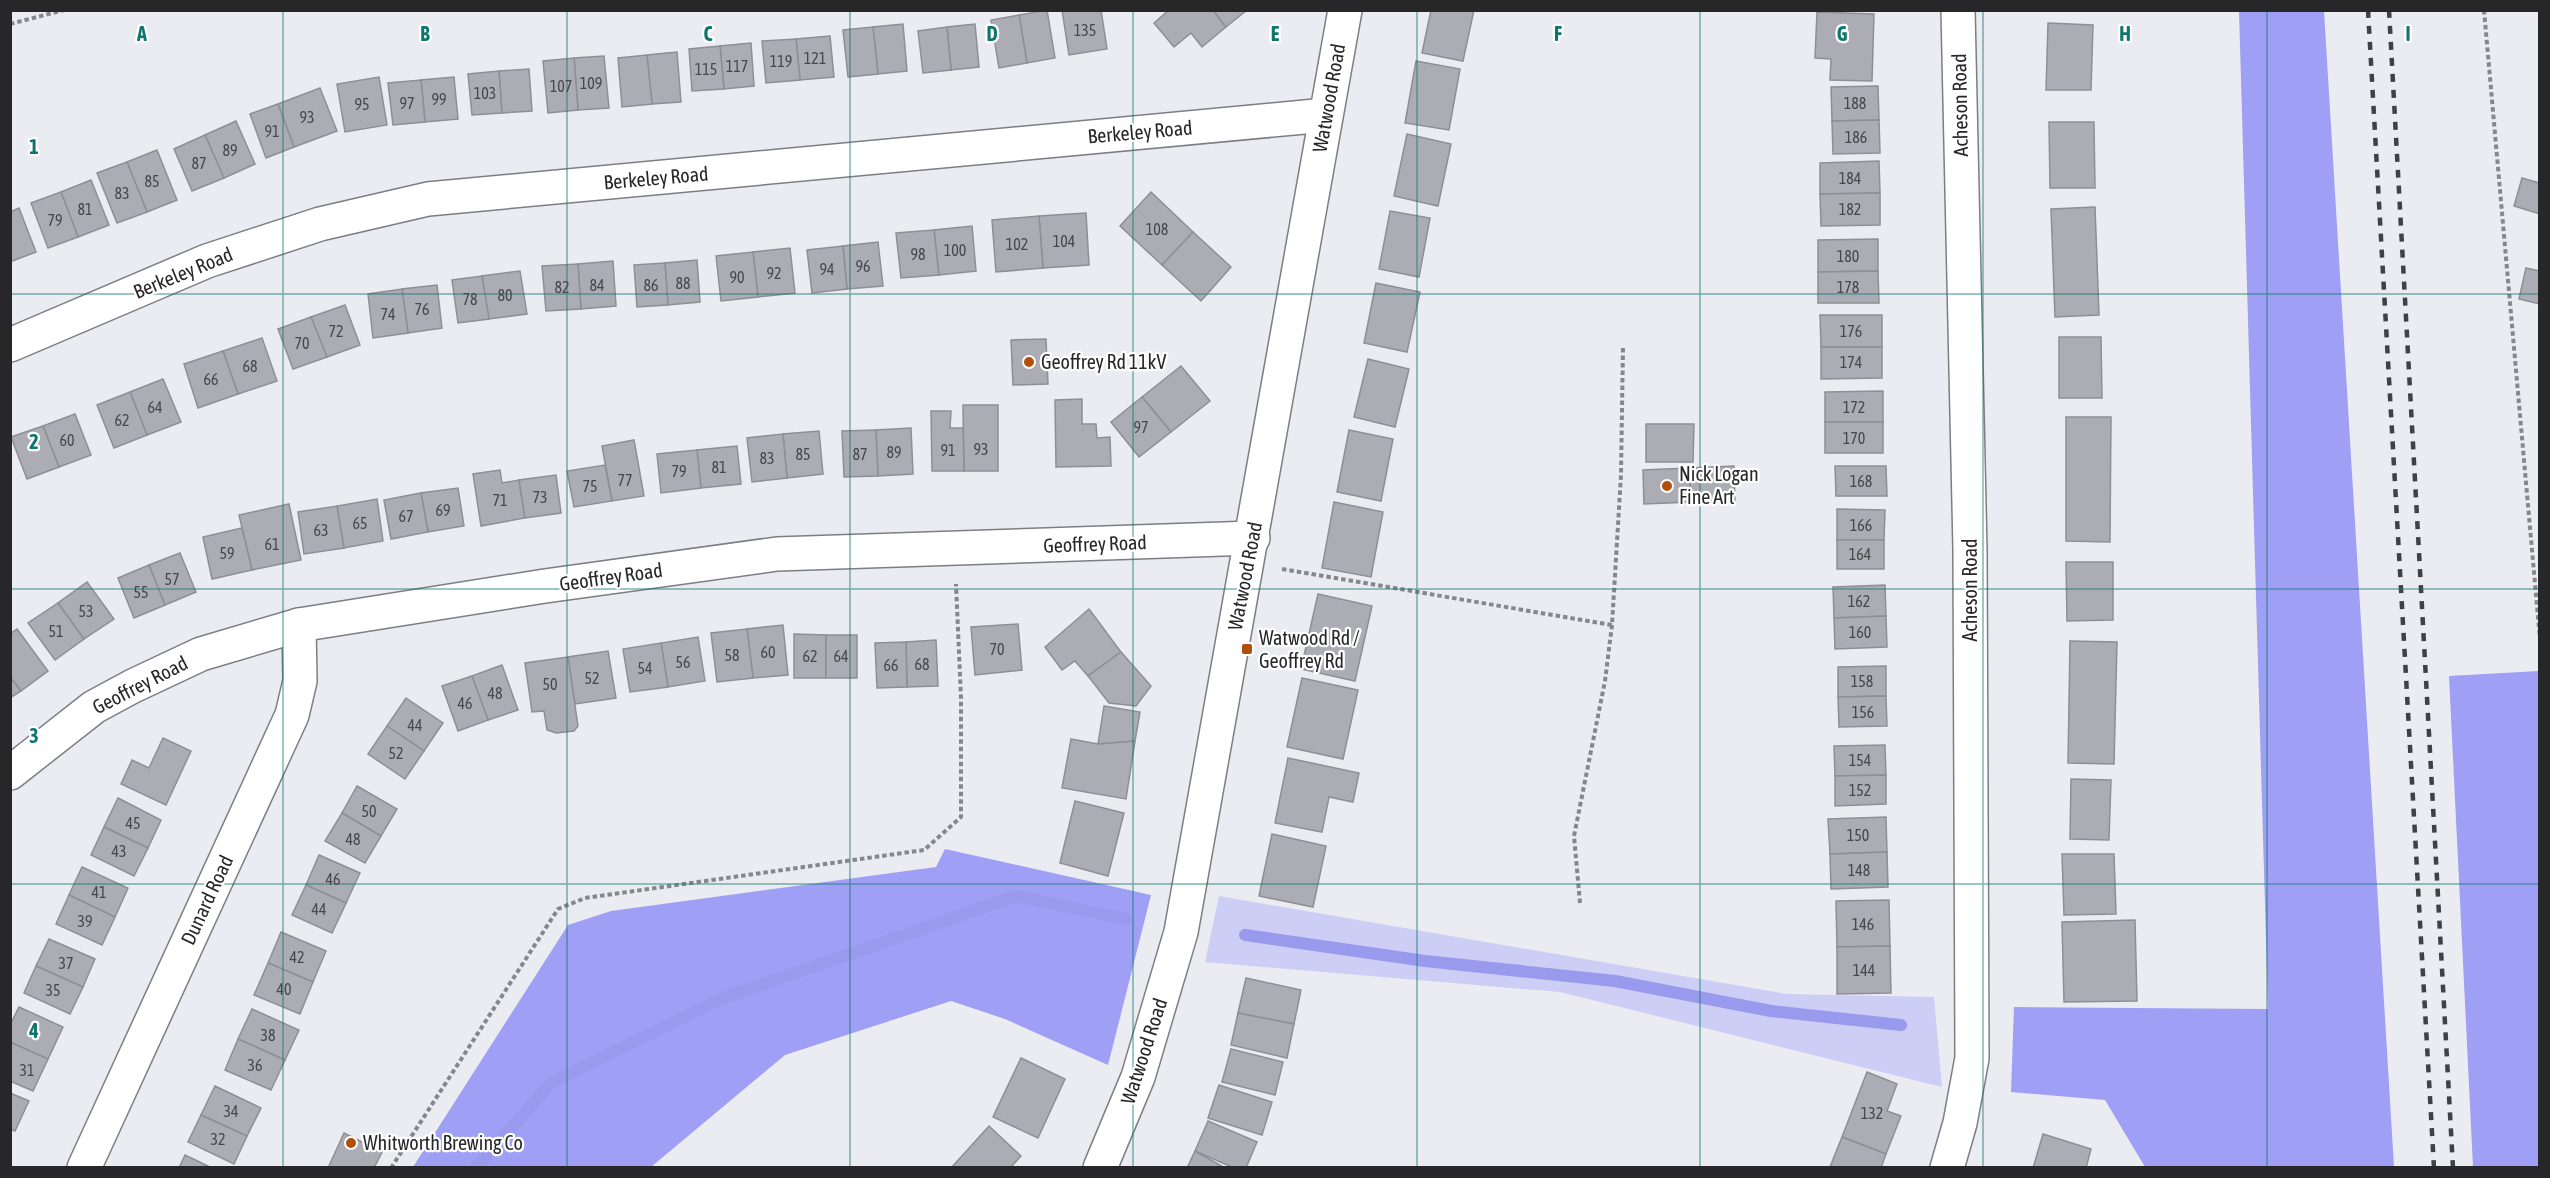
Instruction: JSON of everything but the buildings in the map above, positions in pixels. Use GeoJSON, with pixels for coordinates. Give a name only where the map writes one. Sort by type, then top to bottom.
{"type":"FeatureCollection","features":[{"type":"Feature","properties":{"kind":"street","name":"Watwood Road"},"geometry":{"type":"LineString","coordinates":[[1100,1167],[1138,1077],[1181,932],[1345,10]]}},
{"type":"Feature","properties":{"kind":"street","name":"Acheson Road"},"geometry":{"type":"LineString","coordinates":[[1947,1167],[1960,1123],[1972,1058],[1970,550],[1958,10]]}},
{"type":"Feature","properties":{"kind":"street","name":"Berkeley Road"},"geometry":{"type":"LineString","coordinates":[[10,345],[207,261],[320,224],[428,199],[1326,115]]}},
{"type":"Feature","properties":{"kind":"street","name":"Geoffrey Road"},"geometry":{"type":"LineString","coordinates":[[10,773],[94,707],[133,686],[201,654],[299,625],[545,586],[777,554],[954,548],[1249,551]]}},
{"type":"Feature","properties":{"kind":"street","name":"Dunard Road"},"geometry":{"type":"LineString","coordinates":[[84,1167],[292,715],[300,681],[299,625]]}},
{"type":"Feature","properties":{"kind":"path"},"geometry":{"type":"LineString","coordinates":[[10,24],[64,10]]}},
{"type":"Feature","properties":{"kind":"path"},"geometry":{"type":"LineString","coordinates":[[2484,10],[2540,640]]}},
{"type":"Feature","properties":{"kind":"path"},"geometry":{"type":"LineString","coordinates":[[1580,903],[1574,836],[1605,681],[1612,625],[1622,475],[1623,346]]}},
{"type":"Feature","properties":{"kind":"path"},"geometry":{"type":"LineString","coordinates":[[391,1167],[558,909],[585,898],[924,850],[961,817],[962,698],[954,548]]}},
{"type":"Feature","properties":{"kind":"path"},"geometry":{"type":"LineString","coordinates":[[1249,551],[1612,625]]}},
{"type":"Feature","properties":{"kind":"shaded area"},"geometry":{"type":"Polygon","coordinates":[[[2239,11],[2324,11],[2394,1167],[2145,1167],[2105,1100],[2011,1092],[2014,1007],[2268,1009],[2239,11]]]}},
{"type":"Feature","properties":{"kind":"shaded area"},"geometry":{"type":"Polygon","coordinates":[[[2539,671],[2539,1167],[2473,1167],[2449,676],[2539,671]]]}},
{"type":"Feature","properties":{"kind":"shaded area"},"geometry":{"type":"Polygon","coordinates":[[[945,849],[1151,895],[1108,1065],[1005,1019],[951,1001],[785,1055],[651,1167],[413,1167],[568,925],[611,911],[936,867],[945,849]]]}},
{"type":"Feature","properties":{"kind":"shaded area"},"geometry":{"type":"Polygon","coordinates":[[[1219,896],[1787,994],[1934,997],[1942,1087],[1560,992],[1205,962],[1219,896]]]}},
{"type":"Feature","properties":{"kind":"waterway"},"geometry":{"type":"LineString","coordinates":[[476,1168],[551,1083],[718,1000],[1016,896],[1126,919]]}},
{"type":"Feature","properties":{"kind":"waterway"},"geometry":{"type":"LineString","coordinates":[[1245,935],[1425,961],[1615,981],[1771,1011],[1901,1025]]}},
{"type":"Feature","properties":{"kind":"railway"},"geometry":{"type":"LineString","coordinates":[[2368,10],[2434,1168]]}},
{"type":"Feature","properties":{"kind":"railway"},"geometry":{"type":"LineString","coordinates":[[2389,10],[2453,1168]]}},
{"type":"Feature","properties":{"kind":"place","name":"Geoffrey Rd 11kV"},"geometry":{"type":"Point","coordinates":[1029,362]}},
{"type":"Feature","properties":{"kind":"place","name":"Nick Logan Fine Art"},"geometry":{"type":"Point","coordinates":[1667,486]}},
{"type":"Feature","properties":{"kind":"place","name":"Watwood Rd / Geoffrey Rd"},"geometry":{"type":"Point","coordinates":[1247,649]}},
{"type":"Feature","properties":{"kind":"place","name":"Whitworth Brewing Co"},"geometry":{"type":"Point","coordinates":[351,1143]}}]}
